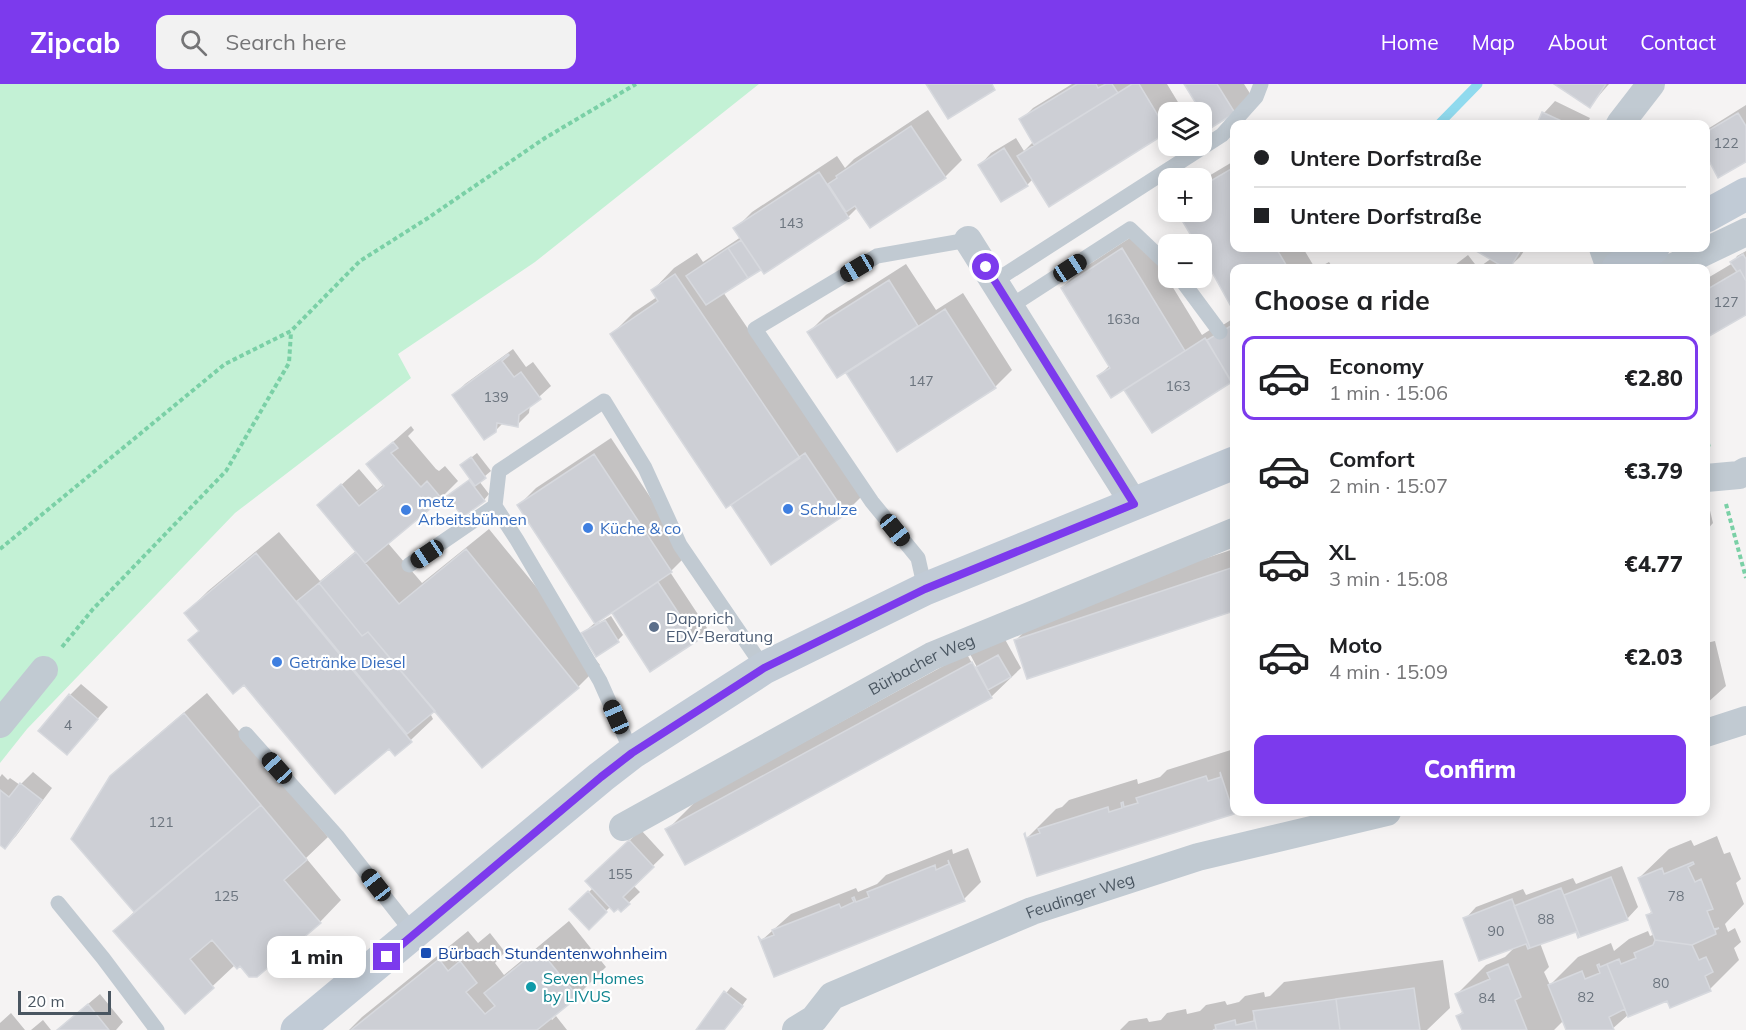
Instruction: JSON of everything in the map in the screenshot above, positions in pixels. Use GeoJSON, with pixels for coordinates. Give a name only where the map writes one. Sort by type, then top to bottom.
{"type":"FeatureCollection","features":[{"type":"Feature","properties":{"kind":"street"},"geometry":{"type":"LineString","coordinates":[[1623,120],[1652,84]]}},
{"type":"Feature","properties":{"kind":"street"},"geometry":{"type":"LineString","coordinates":[[1710,214],[1746,194]]}},
{"type":"Feature","properties":{"kind":"street"},"geometry":{"type":"LineString","coordinates":[[1710,249],[1746,232]]}},
{"type":"Feature","properties":{"kind":"street"},"geometry":{"type":"LineString","coordinates":[[968,240],[1134,504]]}},
{"type":"Feature","properties":{"kind":"street"},"geometry":{"type":"LineString","coordinates":[[1625,264],[1646,252]]}},
{"type":"Feature","properties":{"kind":"street"},"geometry":{"type":"LineString","coordinates":[[1679,264],[1704,252]]}},
{"type":"Feature","properties":{"kind":"street"},"geometry":{"type":"LineString","coordinates":[[297,1030],[601,777],[632,753],[764,668],[925,589],[1230,466]]}},
{"type":"Feature","properties":{"kind":"street"},"geometry":{"type":"LineString","coordinates":[[1710,478],[1739,475],[1746,471]]}},
{"type":"Feature","properties":{"kind":"street","name":"Bürbacher Weg"},"geometry":{"type":"LineString","coordinates":[[623,827],[932,656],[1230,534]]}},
{"type":"Feature","properties":{"kind":"street"},"geometry":{"type":"LineString","coordinates":[[0,724],[44,670]]}},
{"type":"Feature","properties":{"kind":"street"},"geometry":{"type":"LineString","coordinates":[[1710,732],[1746,720]]}},
{"type":"Feature","properties":{"kind":"street","name":"Feudinger Weg"},"geometry":{"type":"LineString","coordinates":[[796,1030],[814,1019],[832,996],[1032,912],[1198,857],[1370,816]]}},
{"type":"Feature","properties":{"kind":"lane"},"geometry":{"type":"LineString","coordinates":[[1235,120],[1256,97],[1261,84]]}},
{"type":"Feature","properties":{"kind":"lane"},"geometry":{"type":"LineString","coordinates":[[995,281],[1222,135],[1230,126]]}},
{"type":"Feature","properties":{"kind":"lane"},"geometry":{"type":"LineString","coordinates":[[1011,306],[1130,230],[1158,256]]}},
{"type":"Feature","properties":{"kind":"lane"},"geometry":{"type":"LineString","coordinates":[[925,589],[918,558],[872,502],[755,329],[877,256],[968,240]]}},
{"type":"Feature","properties":{"kind":"lane"},"geometry":{"type":"LineString","coordinates":[[1188,288],[1221,332]]}},
{"type":"Feature","properties":{"kind":"lane"},"geometry":{"type":"LineString","coordinates":[[632,753],[600,681],[495,507],[499,471],[604,401],[645,468],[680,545],[764,668]]}},
{"type":"Feature","properties":{"kind":"lane"},"geometry":{"type":"LineString","coordinates":[[410,565],[495,507]]}},
{"type":"Feature","properties":{"kind":"lane"},"geometry":{"type":"LineString","coordinates":[[246,734],[338,836],[414,934]]}},
{"type":"Feature","properties":{"kind":"lane"},"geometry":{"type":"LineString","coordinates":[[58,903],[157,1030]]}},
{"type":"Feature","properties":{"kind":"path"},"geometry":{"type":"LineString","coordinates":[[0,549],[225,364],[291,331],[360,261],[428,218],[545,138],[636,84]]}},
{"type":"Feature","properties":{"kind":"path"},"geometry":{"type":"LineString","coordinates":[[44,670],[93,609],[226,471],[289,363],[291,331]]}},
{"type":"Feature","properties":{"kind":"path"},"geometry":{"type":"LineString","coordinates":[[1725,501],[1746,578]]}},
{"type":"Feature","properties":{"kind":"green space"},"geometry":{"type":"Polygon","coordinates":[[[0,84],[759,84],[535,262],[398,354],[411,378],[235,513],[27,729],[0,763],[0,84]]]}},
{"type":"Feature","properties":{"kind":"building"},"geometry":{"type":"Polygon","coordinates":[[[926,84],[992,84],[995,90],[948,119],[926,84]]]}},
{"type":"Feature","properties":{"kind":"building"},"geometry":{"type":"Polygon","coordinates":[[[1077,84],[1096,84],[1098,88],[1112,84],[1118,93],[1034,145],[1019,119],[1077,84]]]}},
{"type":"Feature","properties":{"kind":"building"},"geometry":{"type":"Polygon","coordinates":[[[1132,84],[1139,84],[1158,115],[1158,138],[1049,207],[1017,156],[1132,84]]]}},
{"type":"Feature","properties":{"kind":"building"},"geometry":{"type":"Polygon","coordinates":[[[1184,84],[1217,84],[1235,113],[1212,127],[1212,102],[1195,102],[1184,84]]]}},
{"type":"Feature","properties":{"kind":"building"},"geometry":{"type":"Polygon","coordinates":[[[1554,84],[1606,84],[1590,108],[1554,84]]]}},
{"type":"Feature","properties":{"kind":"building"},"geometry":{"type":"Polygon","coordinates":[[[1542,112],[1559,120],[1539,120],[1542,112]]]}},
{"type":"Feature","properties":{"kind":"building"},"geometry":{"type":"Polygon","coordinates":[[[1738,113],[1746,126],[1746,162],[1718,178],[1710,163],[1710,130],[1738,113]]]}},
{"type":"Feature","properties":{"kind":"building"},"geometry":{"type":"Polygon","coordinates":[[[911,126],[946,178],[870,228],[855,206],[846,212],[828,184],[837,178],[836,176],[911,126]]]}},
{"type":"Feature","properties":{"kind":"building"},"geometry":{"type":"Polygon","coordinates":[[[1004,148],[1028,186],[1001,202],[978,165],[1004,148]]]}},
{"type":"Feature","properties":{"kind":"building"},"geometry":{"type":"Polygon","coordinates":[[[1230,170],[1230,252],[1278,252],[1286,264],[1230,264],[1230,305],[1212,272],[1212,234],[1190,234],[1183,222],[1212,222],[1212,180],[1230,170]]]}},
{"type":"Feature","properties":{"kind":"building"},"geometry":{"type":"Polygon","coordinates":[[[819,172],[849,218],[764,274],[733,228],[819,172]]]}},
{"type":"Feature","properties":{"kind":"building"},"geometry":{"type":"Polygon","coordinates":[[[741,240],[761,270],[748,278],[728,248],[741,240]]]}},
{"type":"Feature","properties":{"kind":"building"},"geometry":{"type":"Polygon","coordinates":[[[728,248],[748,278],[706,305],[686,276],[728,248]]]}},
{"type":"Feature","properties":{"kind":"building"},"geometry":{"type":"Polygon","coordinates":[[[1122,248],[1185,351],[1111,398],[1097,376],[1110,368],[1061,288],[1122,248]]]}},
{"type":"Feature","properties":{"kind":"building"},"geometry":{"type":"Polygon","coordinates":[[[1478,252],[1520,252],[1512,264],[1498,264],[1478,252]]]}},
{"type":"Feature","properties":{"kind":"building"},"geometry":{"type":"Polygon","coordinates":[[[1743,254],[1746,259],[1746,281],[1740,270],[1737,272],[1730,262],[1743,254]]]}},
{"type":"Feature","properties":{"kind":"building"},"geometry":{"type":"Polygon","coordinates":[[[1740,270],[1746,281],[1746,315],[1710,336],[1710,288],[1740,270]]]}},
{"type":"Feature","properties":{"kind":"building"},"geometry":{"type":"Polygon","coordinates":[[[675,274],[800,458],[726,508],[610,334],[658,301],[651,290],[675,274]]]}},
{"type":"Feature","properties":{"kind":"building"},"geometry":{"type":"Polygon","coordinates":[[[889,280],[918,326],[837,378],[807,332],[889,280]]]}},
{"type":"Feature","properties":{"kind":"building"},"geometry":{"type":"Polygon","coordinates":[[[945,309],[996,388],[897,452],[846,373],[945,309]]]}},
{"type":"Feature","properties":{"kind":"building"},"geometry":{"type":"Polygon","coordinates":[[[1230,326],[1230,380],[1207,340],[1230,326]]]}},
{"type":"Feature","properties":{"kind":"building"},"geometry":{"type":"Polygon","coordinates":[[[1205,338],[1230,379],[1230,383],[1152,433],[1124,390],[1205,338]]]}},
{"type":"Feature","properties":{"kind":"building"},"geometry":{"type":"Polygon","coordinates":[[[508,354],[502,361],[514,377],[521,372],[541,399],[519,415],[518,427],[497,423],[496,432],[484,440],[452,395],[508,354]]]}},
{"type":"Feature","properties":{"kind":"building"},"geometry":{"type":"Polygon","coordinates":[[[393,442],[398,448],[391,453],[421,487],[427,481],[442,499],[365,563],[317,505],[341,484],[359,506],[384,486],[366,464],[393,442]]]}},
{"type":"Feature","properties":{"kind":"building","name":"Schulze"},"geometry":{"type":"Polygon","coordinates":[[[805,453],[846,514],[771,565],[731,505],[805,453]]]}},
{"type":"Feature","properties":{"kind":"building","name":"Küche & co"},"geometry":{"type":"Polygon","coordinates":[[[594,454],[672,572],[595,624],[517,505],[594,454]]]}},
{"type":"Feature","properties":{"kind":"building"},"geometry":{"type":"Polygon","coordinates":[[[471,457],[486,478],[475,486],[460,465],[471,457]]]}},
{"type":"Feature","properties":{"kind":"building"},"geometry":{"type":"Polygon","coordinates":[[[469,480],[485,501],[463,517],[447,496],[469,480]]]}},
{"type":"Feature","properties":{"kind":"building"},"geometry":{"type":"Polygon","coordinates":[[[466,549],[579,688],[482,768],[368,632],[362,636],[319,583],[356,552],[399,604],[466,549]]]}},
{"type":"Feature","properties":{"kind":"building","name":"Getränke Diesel"},"geometry":{"type":"Polygon","coordinates":[[[256,553],[412,742],[395,756],[389,749],[335,794],[244,685],[233,694],[188,640],[199,631],[184,613],[256,553]]]}},
{"type":"Feature","properties":{"kind":"building"},"geometry":{"type":"Polygon","coordinates":[[[1230,568],[1230,612],[1027,679],[1014,640],[1230,568]]]}},
{"type":"Feature","properties":{"kind":"building","name":"Dapprich EDV-Beratung"},"geometry":{"type":"Polygon","coordinates":[[[658,582],[697,641],[650,672],[612,613],[658,582]]]}},
{"type":"Feature","properties":{"kind":"building"},"geometry":{"type":"Polygon","coordinates":[[[319,583],[362,636],[368,632],[435,711],[407,734],[297,601],[319,583]]]}},
{"type":"Feature","properties":{"kind":"building"},"geometry":{"type":"Polygon","coordinates":[[[605,620],[619,642],[596,657],[581,633],[605,620]]]}},
{"type":"Feature","properties":{"kind":"building"},"geometry":{"type":"Polygon","coordinates":[[[998,655],[1011,677],[988,690],[976,667],[998,655]]]}},
{"type":"Feature","properties":{"kind":"building"},"geometry":{"type":"Polygon","coordinates":[[[972,662],[992,698],[685,865],[665,829],[972,662]]]}},
{"type":"Feature","properties":{"kind":"building"},"geometry":{"type":"Polygon","coordinates":[[[69,694],[98,719],[67,755],[38,731],[69,694]]]}},
{"type":"Feature","properties":{"kind":"building"},"geometry":{"type":"Polygon","coordinates":[[[184,713],[261,805],[134,912],[71,839],[110,776],[184,713]]]}},
{"type":"Feature","properties":{"kind":"building"},"geometry":{"type":"Polygon","coordinates":[[[1220,772],[1230,802],[1230,815],[1037,876],[1024,834],[1025,833],[1026,838],[1040,833],[1038,829],[1108,807],[1109,812],[1122,808],[1121,803],[1123,802],[1124,807],[1138,803],[1136,798],[1206,776],[1208,781],[1221,777],[1220,772]]]}},
{"type":"Feature","properties":{"kind":"building"},"geometry":{"type":"Polygon","coordinates":[[[20,783],[42,800],[5,849],[0,845],[0,790],[9,797],[20,783]]]}},
{"type":"Feature","properties":{"kind":"building"},"geometry":{"type":"Polygon","coordinates":[[[261,805],[307,860],[284,880],[321,923],[257,977],[249,977],[240,966],[237,969],[212,940],[190,959],[214,988],[185,1014],[113,931],[261,805]]]}},
{"type":"Feature","properties":{"kind":"building"},"geometry":{"type":"Polygon","coordinates":[[[629,840],[654,867],[623,897],[630,904],[621,912],[618,909],[614,912],[585,881],[629,840]]]}},
{"type":"Feature","properties":{"kind":"building"},"geometry":{"type":"Polygon","coordinates":[[[948,860],[965,901],[774,977],[758,936],[761,940],[774,935],[772,930],[839,904],[841,908],[854,902],[852,898],[854,897],[856,902],[869,897],[867,892],[935,865],[936,870],[949,864],[948,860]]]}},
{"type":"Feature","properties":{"kind":"building"},"geometry":{"type":"Polygon","coordinates":[[[1693,862],[1694,864],[1688,867],[1695,882],[1701,879],[1713,909],[1707,911],[1714,929],[1719,928],[1715,930],[1716,934],[1692,945],[1655,940],[1646,915],[1652,913],[1638,878],[1662,868],[1664,874],[1693,862]]]}},
{"type":"Feature","properties":{"kind":"building"},"geometry":{"type":"Polygon","coordinates":[[[1611,877],[1628,920],[1580,937],[1564,895],[1611,877]]]}},
{"type":"Feature","properties":{"kind":"building"},"geometry":{"type":"Polygon","coordinates":[[[1561,888],[1580,937],[1578,938],[1576,932],[1530,948],[1514,906],[1561,888]]]}},
{"type":"Feature","properties":{"kind":"building"},"geometry":{"type":"Polygon","coordinates":[[[588,891],[607,912],[589,930],[569,909],[588,891]]]}},
{"type":"Feature","properties":{"kind":"building"},"geometry":{"type":"Polygon","coordinates":[[[1512,899],[1530,948],[1528,949],[1526,944],[1479,961],[1463,918],[1512,899]]]}},
{"type":"Feature","properties":{"kind":"building"},"geometry":{"type":"Polygon","coordinates":[[[1655,940],[1692,945],[1699,960],[1706,957],[1713,972],[1705,976],[1711,991],[1670,1008],[1667,1001],[1628,1017],[1607,964],[1619,959],[1621,964],[1636,958],[1634,953],[1653,945],[1655,940]]]}},
{"type":"Feature","properties":{"kind":"building","name":"Seven Homes by LIVUS"},"geometry":{"type":"Polygon","coordinates":[[[539,949],[578,997],[537,1030],[351,1030],[439,959],[448,971],[460,961],[477,983],[466,992],[485,1014],[495,1006],[484,993],[539,949]]]}},
{"type":"Feature","properties":{"kind":"building"},"geometry":{"type":"Polygon","coordinates":[[[1508,964],[1521,997],[1515,1000],[1527,1030],[1462,1030],[1456,1016],[1463,1013],[1455,994],[1490,979],[1487,973],[1508,964]]]}},
{"type":"Feature","properties":{"kind":"building"},"geometry":{"type":"Polygon","coordinates":[[[1599,964],[1600,967],[1607,964],[1625,1009],[1609,1017],[1614,1030],[1566,1030],[1548,985],[1582,971],[1585,979],[1600,973],[1597,965],[1599,964]]]}},
{"type":"Feature","properties":{"kind":"building"},"geometry":{"type":"Polygon","coordinates":[[[1414,988],[1420,1030],[1340,1030],[1336,999],[1414,988]]]}},
{"type":"Feature","properties":{"kind":"building"},"geometry":{"type":"Polygon","coordinates":[[[724,991],[743,1006],[724,1030],[696,1030],[724,991]]]}},
{"type":"Feature","properties":{"kind":"building"},"geometry":{"type":"Polygon","coordinates":[[[1336,999],[1340,1030],[1257,1030],[1253,1011],[1336,999]]]}},
{"type":"Feature","properties":{"kind":"building"},"geometry":{"type":"Polygon","coordinates":[[[88,1004],[109,1030],[57,1030],[88,1004]]]}},
{"type":"Feature","properties":{"kind":"building"},"geometry":{"type":"Polygon","coordinates":[[[1254,1016],[1257,1030],[1213,1030],[1216,1029],[1215,1025],[1235,1020],[1236,1025],[1254,1021],[1254,1016]]]}},
{"type":"Feature","properties":{"kind":"waterway"},"geometry":{"type":"LineString","coordinates":[[1443,120],[1478,84]]}},
{"type":"Feature","properties":{"kind":"place","name":"Schulze"},"geometry":{"type":"Point","coordinates":[788,509]}},
{"type":"Feature","properties":{"kind":"place","name":"metz Arbeitsbühnen"},"geometry":{"type":"Point","coordinates":[406,510]}},
{"type":"Feature","properties":{"kind":"place","name":"Küche & co"},"geometry":{"type":"Point","coordinates":[588,528]}},
{"type":"Feature","properties":{"kind":"place","name":"Dapprich EDV-Beratung"},"geometry":{"type":"Point","coordinates":[654,627]}},
{"type":"Feature","properties":{"kind":"place","name":"Getränke Diesel"},"geometry":{"type":"Point","coordinates":[277,662]}},
{"type":"Feature","properties":{"kind":"place","name":"Bürbach Stundentenwohnheim"},"geometry":{"type":"Point","coordinates":[426,953]}},
{"type":"Feature","properties":{"kind":"place","name":"Seven Homes by LIVUS"},"geometry":{"type":"Point","coordinates":[531,987]}},
{"type":"Feature","properties":{"kind":"route"},"geometry":{"type":"LineString","coordinates":[[387,957],[632,753],[764,668],[925,589],[1134,504],[986,267]]}}]}
